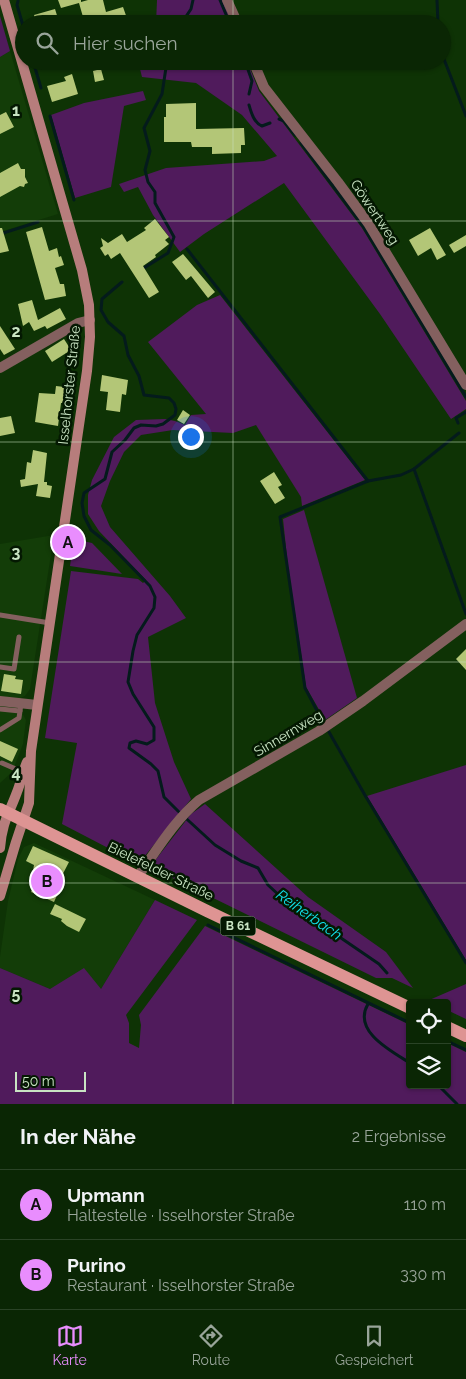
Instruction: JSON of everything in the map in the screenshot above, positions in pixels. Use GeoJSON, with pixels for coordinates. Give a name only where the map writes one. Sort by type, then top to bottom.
{"type":"FeatureCollection","features":[{"type":"Feature","properties":{"kind":"main road","name":"B 61"},"geometry":{"type":"LineString","coordinates":[[4,810],[24,820]]}},
{"type":"Feature","properties":{"kind":"main road","name":"Bielefelder Straße"},"geometry":{"type":"LineString","coordinates":[[24,820],[404,1006]]}},
{"type":"Feature","properties":{"kind":"main road"},"geometry":{"type":"LineString","coordinates":[[451,1029],[466,1036]]}},
{"type":"Feature","properties":{"kind":"street","name":"Isselhorster Straße"},"geometry":{"type":"LineString","coordinates":[[4,0],[15,38]]}},
{"type":"Feature","properties":{"kind":"street"},"geometry":{"type":"LineString","coordinates":[[228,0],[234,15]]}},
{"type":"Feature","properties":{"kind":"street","name":"Isselhorster Straße"},"geometry":{"type":"LineString","coordinates":[[0,848],[4,810],[26,773],[31,751],[87,371],[90,320],[86,292],[76,250],[24,70]]}},
{"type":"Feature","properties":{"kind":"street","name":"Göwertweg"},"geometry":{"type":"LineString","coordinates":[[257,70],[264,87],[368,224],[466,385]]}},
{"type":"Feature","properties":{"kind":"street"},"geometry":{"type":"LineString","coordinates":[[0,368],[78,322],[90,320]]}},
{"type":"Feature","properties":{"kind":"street","name":"Sinnernweg"},"geometry":{"type":"LineString","coordinates":[[138,876],[163,840],[186,812],[199,800],[319,731],[363,701],[466,624]]}},
{"type":"Feature","properties":{"kind":"street"},"geometry":{"type":"LineString","coordinates":[[0,700],[20,707],[37,705]]}},
{"type":"Feature","properties":{"kind":"street","name":"Isselhorster Straße"},"geometry":{"type":"LineString","coordinates":[[0,896],[29,802],[26,773]]}},
{"type":"Feature","properties":{"kind":"lane"},"geometry":{"type":"LineString","coordinates":[[0,615],[50,623]]}},
{"type":"Feature","properties":{"kind":"lane"},"geometry":{"type":"LineString","coordinates":[[0,667],[14,669],[19,637]]}},
{"type":"Feature","properties":{"kind":"lane"},"geometry":{"type":"LineString","coordinates":[[0,709],[20,707],[19,718],[0,730]]}},
{"type":"Feature","properties":{"kind":"lane"},"geometry":{"type":"LineString","coordinates":[[2,763],[26,773]]}},
{"type":"Feature","properties":{"kind":"shaded area"},"geometry":{"type":"Polygon","coordinates":[[[157,0],[223,0],[229,15],[156,15],[157,0]]]}},
{"type":"Feature","properties":{"kind":"shaded area"},"geometry":{"type":"Polygon","coordinates":[[[0,16],[10,51],[0,57],[0,16]]]}},
{"type":"Feature","properties":{"kind":"shaded area"},"geometry":{"type":"Polygon","coordinates":[[[10,51],[58,214],[0,232],[0,57],[10,51]]]}},
{"type":"Feature","properties":{"kind":"shaded area"},"geometry":{"type":"Polygon","coordinates":[[[140,70],[251,70],[259,91],[362,228],[466,401],[466,409],[451,419],[380,314],[284,183],[204,234],[180,252],[153,215],[138,187],[124,192],[119,184],[166,168],[264,161],[277,156],[242,115],[196,83],[142,77],[140,70]]]}},
{"type":"Feature","properties":{"kind":"shaded area"},"geometry":{"type":"Polygon","coordinates":[[[143,91],[146,100],[124,106],[111,187],[75,198],[51,115],[84,103],[143,91]]]}},
{"type":"Feature","properties":{"kind":"shaded area"},"geometry":{"type":"Polygon","coordinates":[[[220,295],[365,480],[302,506],[301,497],[256,425],[233,433],[173,430],[141,435],[124,452],[110,481],[101,506],[110,527],[170,596],[186,618],[148,637],[155,703],[174,762],[191,799],[144,857],[135,862],[62,824],[77,743],[45,738],[71,571],[138,579],[143,583],[146,580],[99,531],[88,514],[88,495],[92,480],[114,437],[136,420],[165,419],[185,425],[191,415],[206,414],[148,342],[197,305],[220,295]]]}},
{"type":"Feature","properties":{"kind":"shaded area"},"geometry":{"type":"Polygon","coordinates":[[[304,510],[357,698],[325,720],[306,687],[288,567],[283,519],[304,510]]]}},
{"type":"Feature","properties":{"kind":"shaded area"},"geometry":{"type":"Polygon","coordinates":[[[54,535],[30,689],[25,696],[18,699],[0,696],[0,544],[54,535]]]}},
{"type":"Feature","properties":{"kind":"shaded area"},"geometry":{"type":"Polygon","coordinates":[[[74,539],[92,543],[122,574],[70,566],[74,539]]]}},
{"type":"Feature","properties":{"kind":"shaded area"},"geometry":{"type":"Polygon","coordinates":[[[0,705],[19,707],[26,720],[23,744],[15,765],[11,773],[0,783],[0,705]]]}},
{"type":"Feature","properties":{"kind":"shaded area"},"geometry":{"type":"Polygon","coordinates":[[[466,765],[466,960],[367,796],[466,765]]]}},
{"type":"Feature","properties":{"kind":"shaded area"},"geometry":{"type":"Polygon","coordinates":[[[205,804],[308,897],[386,952],[413,988],[392,978],[376,978],[150,867],[191,814],[205,804]]]}},
{"type":"Feature","properties":{"kind":"shaded area"},"geometry":{"type":"Polygon","coordinates":[[[34,843],[155,900],[101,989],[50,989],[0,968],[8,901],[18,859],[24,847],[34,843]]]}},
{"type":"Feature","properties":{"kind":"shaded area"},"geometry":{"type":"Polygon","coordinates":[[[155,900],[197,920],[126,1015],[129,1023],[129,1043],[139,1048],[141,1025],[139,1015],[205,926],[406,1023],[406,1089],[451,1089],[451,1045],[466,1052],[466,1104],[0,1104],[0,968],[50,989],[84,968],[101,989],[155,900]]]}},
{"type":"Feature","properties":{"kind":"shaded area"},"geometry":{"type":"Polygon","coordinates":[[[466,984],[466,1019],[451,1012],[451,999],[432,999],[466,984]]]}},
{"type":"Feature","properties":{"kind":"building"},"geometry":{"type":"Polygon","coordinates":[[[58,0],[81,0],[81,2],[103,0],[106,12],[123,7],[126,15],[82,15],[79,3],[61,8],[58,0]]]}},
{"type":"Feature","properties":{"kind":"building"},"geometry":{"type":"Polygon","coordinates":[[[55,9],[57,15],[34,15],[55,9]]]}},
{"type":"Feature","properties":{"kind":"building"},"geometry":{"type":"Polygon","coordinates":[[[101,70],[104,80],[95,82],[93,71],[101,70]]]}},
{"type":"Feature","properties":{"kind":"building"},"geometry":{"type":"Polygon","coordinates":[[[72,74],[78,94],[52,102],[47,86],[66,81],[64,77],[72,74]]]}},
{"type":"Feature","properties":{"kind":"building"},"geometry":{"type":"Polygon","coordinates":[[[196,103],[196,129],[244,128],[245,145],[241,145],[241,153],[212,154],[212,147],[192,147],[191,142],[164,142],[166,104],[196,103]]]}},
{"type":"Feature","properties":{"kind":"building"},"geometry":{"type":"Polygon","coordinates":[[[6,112],[14,127],[0,134],[0,115],[6,112]]]}},
{"type":"Feature","properties":{"kind":"building"},"geometry":{"type":"Polygon","coordinates":[[[18,163],[21,169],[25,169],[25,177],[28,183],[24,187],[20,186],[0,197],[0,173],[18,163]]]}},
{"type":"Feature","properties":{"kind":"building"},"geometry":{"type":"Polygon","coordinates":[[[155,219],[169,237],[165,240],[169,244],[155,255],[156,257],[143,266],[159,292],[149,298],[120,253],[111,259],[108,254],[105,256],[100,248],[103,246],[101,238],[108,243],[122,234],[127,242],[146,230],[144,228],[155,219]]]}},
{"type":"Feature","properties":{"kind":"building"},"geometry":{"type":"Polygon","coordinates":[[[42,227],[49,251],[57,248],[59,257],[61,256],[64,265],[55,268],[60,284],[64,284],[66,296],[45,300],[26,232],[42,227]]]}},
{"type":"Feature","properties":{"kind":"building"},"geometry":{"type":"Polygon","coordinates":[[[0,228],[2,228],[9,251],[0,253],[0,228]]]}},
{"type":"Feature","properties":{"kind":"building"},"geometry":{"type":"Polygon","coordinates":[[[430,228],[446,255],[437,260],[431,248],[418,256],[409,240],[430,228]]]}},
{"type":"Feature","properties":{"kind":"building"},"geometry":{"type":"Polygon","coordinates":[[[466,235],[466,246],[454,253],[449,245],[466,235]]]}},
{"type":"Feature","properties":{"kind":"building"},"geometry":{"type":"Polygon","coordinates":[[[183,254],[215,292],[208,298],[191,276],[186,280],[172,262],[183,254]]]}},
{"type":"Feature","properties":{"kind":"building"},"geometry":{"type":"Polygon","coordinates":[[[32,300],[38,320],[60,308],[66,319],[47,329],[45,326],[34,331],[29,322],[23,326],[18,304],[32,300]]]}},
{"type":"Feature","properties":{"kind":"building"},"geometry":{"type":"Polygon","coordinates":[[[0,326],[15,349],[4,355],[0,349],[0,326]]]}},
{"type":"Feature","properties":{"kind":"building"},"geometry":{"type":"Polygon","coordinates":[[[64,339],[71,350],[52,362],[45,351],[64,339]]]}},
{"type":"Feature","properties":{"kind":"building"},"geometry":{"type":"Polygon","coordinates":[[[102,375],[128,380],[126,395],[122,394],[120,412],[106,410],[108,392],[100,391],[102,375]]]}},
{"type":"Feature","properties":{"kind":"building"},"geometry":{"type":"Polygon","coordinates":[[[56,386],[73,388],[70,402],[64,401],[64,403],[61,403],[58,426],[35,422],[39,393],[55,394],[56,386]]]}},
{"type":"Feature","properties":{"kind":"building"},"geometry":{"type":"Polygon","coordinates":[[[183,410],[190,415],[184,424],[177,420],[183,410]]]}},
{"type":"Feature","properties":{"kind":"building"},"geometry":{"type":"Polygon","coordinates":[[[11,416],[15,433],[0,436],[0,418],[11,416]]]}},
{"type":"Feature","properties":{"kind":"building"},"geometry":{"type":"Polygon","coordinates":[[[33,450],[47,453],[44,482],[52,486],[50,498],[36,496],[38,484],[21,487],[20,480],[25,479],[27,462],[31,463],[33,450]]]}},
{"type":"Feature","properties":{"kind":"building"},"geometry":{"type":"Polygon","coordinates":[[[274,472],[282,485],[278,487],[285,498],[275,504],[260,481],[274,472]]]}},
{"type":"Feature","properties":{"kind":"building"},"geometry":{"type":"Polygon","coordinates":[[[466,649],[466,670],[456,659],[466,649]]]}},
{"type":"Feature","properties":{"kind":"building"},"geometry":{"type":"Polygon","coordinates":[[[4,674],[16,676],[15,679],[23,680],[21,694],[1,691],[4,674]]]}},
{"type":"Feature","properties":{"kind":"building"},"geometry":{"type":"Polygon","coordinates":[[[0,741],[18,749],[12,762],[0,756],[0,741]]]}},
{"type":"Feature","properties":{"kind":"building"},"geometry":{"type":"Polygon","coordinates":[[[33,846],[69,862],[54,891],[58,893],[54,902],[31,892],[39,874],[33,871],[34,865],[26,861],[33,846]]]}},
{"type":"Feature","properties":{"kind":"building"},"geometry":{"type":"Polygon","coordinates":[[[55,904],[86,919],[79,932],[67,926],[61,921],[62,919],[50,914],[55,904]]]}},
{"type":"Feature","properties":{"kind":"waterway","name":"Reiherbach"},"geometry":{"type":"LineString","coordinates":[[187,15],[193,0]]}},
{"type":"Feature","properties":{"kind":"waterway"},"geometry":{"type":"LineString","coordinates":[[220,0],[226,15]]}},
{"type":"Feature","properties":{"kind":"waterway"},"geometry":{"type":"LineString","coordinates":[[437,0],[438,15]]}},
{"type":"Feature","properties":{"kind":"waterway"},"geometry":{"type":"LineString","coordinates":[[18,1],[17,5],[20,15]]}},
{"type":"Feature","properties":{"kind":"waterway"},"geometry":{"type":"LineString","coordinates":[[36,70],[41,88]]}},
{"type":"Feature","properties":{"kind":"waterway","name":"Reiherbach"},"geometry":{"type":"LineString","coordinates":[[144,268],[168,253],[174,237],[155,203],[155,192],[148,182],[145,170],[150,151],[144,128],[162,94],[166,70]]}},
{"type":"Feature","properties":{"kind":"waterway"},"geometry":{"type":"LineString","coordinates":[[248,70],[252,81],[249,94]]}},
{"type":"Feature","properties":{"kind":"waterway"},"geometry":{"type":"LineString","coordinates":[[448,70],[466,116]]}},
{"type":"Feature","properties":{"kind":"waterway"},"geometry":{"type":"LineString","coordinates":[[249,105],[253,117],[259,125],[262,126],[270,123]]}},
{"type":"Feature","properties":{"kind":"waterway"},"geometry":{"type":"LineString","coordinates":[[50,116],[74,200]]}},
{"type":"Feature","properties":{"kind":"waterway"},"geometry":{"type":"LineString","coordinates":[[279,119],[284,121],[295,135]]}},
{"type":"Feature","properties":{"kind":"waterway"},"geometry":{"type":"LineString","coordinates":[[301,143],[363,226],[466,397]]}},
{"type":"Feature","properties":{"kind":"waterway"},"geometry":{"type":"LineString","coordinates":[[0,234],[38,222]]}},
{"type":"Feature","properties":{"kind":"waterway"},"geometry":{"type":"LineString","coordinates":[[187,249],[368,481]]}},
{"type":"Feature","properties":{"kind":"waterway","name":"Reiherbach"},"geometry":{"type":"LineString","coordinates":[[122,282],[102,299],[101,310],[108,322],[124,336],[128,355],[139,376],[144,395],[169,398],[174,403],[176,409],[175,415],[163,424],[156,426],[141,425],[134,428],[112,452],[105,479],[84,493],[82,503],[84,516],[91,530],[110,545],[150,586],[155,597],[154,608],[137,635],[128,682],[133,694],[154,727],[154,740],[147,744],[136,741],[130,743],[129,748],[158,771],[164,797],[215,845],[241,861],[258,868],[268,885],[281,897],[379,964],[387,973]]}},
{"type":"Feature","properties":{"kind":"waterway"},"geometry":{"type":"LineString","coordinates":[[458,423],[456,418],[466,412]]}},
{"type":"Feature","properties":{"kind":"waterway"},"geometry":{"type":"LineString","coordinates":[[322,720],[305,688],[280,517],[368,481],[401,475],[414,469],[459,433]]}},
{"type":"Feature","properties":{"kind":"waterway"},"geometry":{"type":"LineString","coordinates":[[414,469],[466,614]]}},
{"type":"Feature","properties":{"kind":"waterway"},"geometry":{"type":"LineString","coordinates":[[329,732],[466,963]]}},
{"type":"Feature","properties":{"kind":"waterway"},"geometry":{"type":"LineString","coordinates":[[208,925],[406,1021]]}},
{"type":"Feature","properties":{"kind":"waterway","name":"Reiherbach"},"geometry":{"type":"LineString","coordinates":[[368,1004],[364,1014],[365,1023],[369,1031],[384,1046],[406,1061]]}},
{"type":"Feature","properties":{"kind":"waterway"},"geometry":{"type":"LineString","coordinates":[[451,1043],[466,1050]]}},
{"type":"Feature","properties":{"kind":"waterway","name":"Reiherbach"},"geometry":{"type":"LineString","coordinates":[[442,1089],[457,1104]]}},
{"type":"Feature","properties":{"kind":"place","name":"Upmann"},"geometry":{"type":"Point","coordinates":[68,542]}},
{"type":"Feature","properties":{"kind":"place","name":"Purino"},"geometry":{"type":"Point","coordinates":[47,881]}}]}
